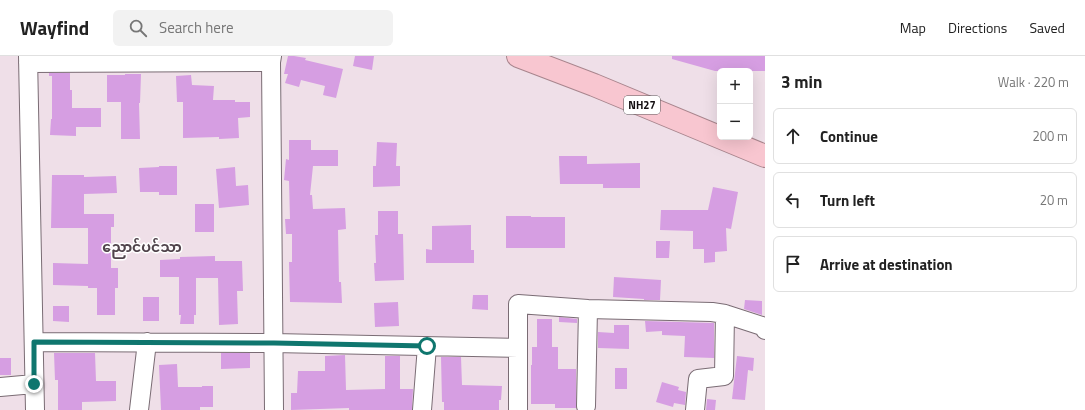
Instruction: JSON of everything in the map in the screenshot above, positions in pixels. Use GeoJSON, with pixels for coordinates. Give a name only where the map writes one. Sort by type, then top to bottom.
{"type":"FeatureCollection","features":[{"type":"Feature","properties":{"kind":"highway","name":"NH27"},"geometry":{"type":"LineString","coordinates":[[518,56],[594,85],[765,156]]}},
{"type":"Feature","properties":{"kind":"street"},"geometry":{"type":"LineString","coordinates":[[35,410],[28,59],[272,59],[274,410]]}},
{"type":"Feature","properties":{"kind":"street"},"geometry":{"type":"LineString","coordinates":[[518,410],[518,304],[588,309],[712,312],[725,314],[765,327],[765,330]]}},
{"type":"Feature","properties":{"kind":"street"},"geometry":{"type":"LineString","coordinates":[[586,406],[588,309]]}},
{"type":"Feature","properties":{"kind":"street"},"geometry":{"type":"LineString","coordinates":[[695,410],[698,379],[724,376],[725,314]]}},
{"type":"Feature","properties":{"kind":"street"},"geometry":{"type":"LineString","coordinates":[[34,342],[274,343],[518,348]]}},
{"type":"Feature","properties":{"kind":"street"},"geometry":{"type":"LineString","coordinates":[[138,410],[147,342]]}},
{"type":"Feature","properties":{"kind":"street"},"geometry":{"type":"LineString","coordinates":[[422,410],[427,346]]}},
{"type":"Feature","properties":{"kind":"street"},"geometry":{"type":"LineString","coordinates":[[0,387],[34,384]]}},
{"type":"Feature","properties":{"kind":"building"},"geometry":{"type":"Polygon","coordinates":[[[288,56],[306,58],[305,60],[343,69],[336,98],[323,95],[325,86],[301,80],[299,87],[285,83],[288,74],[284,74],[288,56]]]}},
{"type":"Feature","properties":{"kind":"building"},"geometry":{"type":"Polygon","coordinates":[[[355,56],[374,56],[372,70],[353,66],[355,56]]]}},
{"type":"Feature","properties":{"kind":"building"},"geometry":{"type":"Polygon","coordinates":[[[672,56],[765,56],[765,71],[753,71],[753,68],[717,68],[717,71],[715,71],[672,59],[672,56]]]}},
{"type":"Feature","properties":{"kind":"building"},"geometry":{"type":"Polygon","coordinates":[[[49,73],[70,73],[72,108],[101,108],[101,127],[76,127],[76,136],[50,135],[52,119],[52,76],[49,76],[49,73]]]}},
{"type":"Feature","properties":{"kind":"building"},"geometry":{"type":"Polygon","coordinates":[[[141,74],[139,103],[140,139],[121,139],[121,102],[107,102],[107,75],[141,74]]]}},
{"type":"Feature","properties":{"kind":"building"},"geometry":{"type":"Polygon","coordinates":[[[191,75],[192,85],[214,86],[213,100],[250,102],[250,117],[238,118],[239,138],[183,138],[183,102],[177,102],[176,76],[191,75]]]}},
{"type":"Feature","properties":{"kind":"building"},"geometry":{"type":"Polygon","coordinates":[[[289,140],[311,140],[311,150],[338,150],[338,166],[313,166],[310,195],[312,195],[313,209],[345,208],[346,229],[338,230],[339,282],[341,282],[342,303],[290,302],[289,262],[292,262],[292,234],[286,234],[285,219],[290,219],[289,181],[284,180],[286,159],[289,160],[289,140]]]}},
{"type":"Feature","properties":{"kind":"building"},"geometry":{"type":"Polygon","coordinates":[[[377,142],[397,143],[396,166],[400,166],[400,186],[373,187],[373,166],[376,166],[377,142]]]}},
{"type":"Feature","properties":{"kind":"building"},"geometry":{"type":"Polygon","coordinates":[[[559,156],[587,156],[587,164],[640,163],[640,188],[603,188],[603,184],[560,184],[559,156]]]}},
{"type":"Feature","properties":{"kind":"building"},"geometry":{"type":"Polygon","coordinates":[[[177,166],[177,195],[159,195],[159,192],[140,192],[139,168],[177,166]]]}},
{"type":"Feature","properties":{"kind":"building"},"geometry":{"type":"Polygon","coordinates":[[[235,167],[236,186],[248,185],[249,205],[219,208],[216,169],[235,167]]]}},
{"type":"Feature","properties":{"kind":"building"},"geometry":{"type":"Polygon","coordinates":[[[52,175],[84,175],[84,177],[116,176],[117,193],[84,194],[84,214],[114,214],[114,227],[111,227],[111,268],[118,268],[118,288],[115,288],[115,315],[97,315],[97,288],[88,288],[88,286],[53,285],[53,263],[88,264],[88,228],[51,228],[52,175]]]}},
{"type":"Feature","properties":{"kind":"building"},"geometry":{"type":"Polygon","coordinates":[[[713,187],[738,192],[731,229],[726,228],[727,251],[715,252],[715,262],[704,263],[704,249],[693,249],[693,231],[660,230],[661,210],[708,210],[713,187]]]}},
{"type":"Feature","properties":{"kind":"building"},"geometry":{"type":"Polygon","coordinates":[[[195,204],[214,204],[214,232],[195,232],[195,204]]]}},
{"type":"Feature","properties":{"kind":"building"},"geometry":{"type":"Polygon","coordinates":[[[378,211],[398,211],[398,234],[403,234],[404,280],[375,281],[375,235],[378,235],[378,211]]]}},
{"type":"Feature","properties":{"kind":"building"},"geometry":{"type":"Polygon","coordinates":[[[506,216],[565,217],[565,248],[506,248],[506,216]]]}},
{"type":"Feature","properties":{"kind":"building"},"geometry":{"type":"Polygon","coordinates":[[[471,225],[471,250],[474,250],[474,263],[426,263],[426,249],[432,250],[432,226],[471,225]]]}},
{"type":"Feature","properties":{"kind":"building"},"geometry":{"type":"Polygon","coordinates":[[[656,241],[670,241],[669,258],[656,258],[656,241]]]}},
{"type":"Feature","properties":{"kind":"building"},"geometry":{"type":"Polygon","coordinates":[[[215,256],[215,261],[242,261],[243,291],[237,291],[238,324],[219,325],[218,278],[196,278],[196,315],[194,315],[194,324],[180,324],[179,277],[160,277],[160,260],[180,259],[180,257],[215,256]]]}},
{"type":"Feature","properties":{"kind":"building"},"geometry":{"type":"Polygon","coordinates":[[[614,277],[661,280],[660,300],[613,297],[614,277]]]}},
{"type":"Feature","properties":{"kind":"building"},"geometry":{"type":"Polygon","coordinates":[[[473,295],[488,295],[488,310],[472,309],[473,295]]]}},
{"type":"Feature","properties":{"kind":"building"},"geometry":{"type":"Polygon","coordinates":[[[143,297],[159,297],[159,321],[143,321],[143,297]]]}},
{"type":"Feature","properties":{"kind":"building"},"geometry":{"type":"Polygon","coordinates":[[[745,300],[762,301],[762,315],[744,309],[745,300]]]}},
{"type":"Feature","properties":{"kind":"building"},"geometry":{"type":"Polygon","coordinates":[[[398,302],[399,326],[375,327],[374,303],[398,302]]]}},
{"type":"Feature","properties":{"kind":"building"},"geometry":{"type":"Polygon","coordinates":[[[53,306],[69,306],[69,322],[53,321],[53,306]]]}},
{"type":"Feature","properties":{"kind":"building"},"geometry":{"type":"Polygon","coordinates":[[[559,317],[577,319],[577,323],[559,322],[559,317]]]}},
{"type":"Feature","properties":{"kind":"building"},"geometry":{"type":"Polygon","coordinates":[[[537,319],[552,319],[552,347],[558,347],[558,369],[576,369],[576,408],[555,408],[555,404],[531,404],[532,347],[537,347],[537,319]]]}},
{"type":"Feature","properties":{"kind":"building"},"geometry":{"type":"Polygon","coordinates":[[[645,321],[714,323],[714,358],[684,357],[685,336],[662,335],[662,331],[646,332],[645,321]]]}},
{"type":"Feature","properties":{"kind":"building"},"geometry":{"type":"Polygon","coordinates":[[[614,325],[629,325],[629,349],[598,348],[598,332],[614,333],[614,325]]]}},
{"type":"Feature","properties":{"kind":"building"},"geometry":{"type":"Polygon","coordinates":[[[54,353],[95,353],[96,381],[116,381],[116,401],[82,402],[82,410],[58,410],[58,380],[55,380],[54,353]]]}},
{"type":"Feature","properties":{"kind":"building"},"geometry":{"type":"Polygon","coordinates":[[[221,353],[250,353],[250,368],[221,369],[221,353]]]}},
{"type":"Feature","properties":{"kind":"building"},"geometry":{"type":"Polygon","coordinates":[[[345,355],[346,390],[385,389],[385,356],[400,356],[400,389],[413,389],[412,410],[349,410],[349,408],[291,410],[291,393],[297,393],[298,371],[325,371],[325,356],[345,355]]]}},
{"type":"Feature","properties":{"kind":"building"},"geometry":{"type":"Polygon","coordinates":[[[737,356],[754,358],[753,371],[748,370],[745,400],[732,399],[737,356]]]}},
{"type":"Feature","properties":{"kind":"building"},"geometry":{"type":"Polygon","coordinates":[[[441,357],[461,357],[462,385],[502,386],[501,400],[499,400],[499,410],[444,410],[444,402],[442,402],[441,357]]]}},
{"type":"Feature","properties":{"kind":"building"},"geometry":{"type":"Polygon","coordinates":[[[0,358],[11,358],[11,375],[0,375],[0,358]]]}},
{"type":"Feature","properties":{"kind":"building"},"geometry":{"type":"Polygon","coordinates":[[[177,364],[178,387],[213,386],[213,407],[200,407],[200,410],[161,410],[159,365],[177,364]]]}},
{"type":"Feature","properties":{"kind":"building"},"geometry":{"type":"Polygon","coordinates":[[[615,368],[627,368],[627,389],[615,389],[615,368]]]}},
{"type":"Feature","properties":{"kind":"building"},"geometry":{"type":"Polygon","coordinates":[[[662,382],[679,387],[678,390],[686,392],[685,405],[674,403],[673,407],[656,402],[662,382]]]}},
{"type":"Feature","properties":{"kind":"building"},"geometry":{"type":"Polygon","coordinates":[[[707,399],[716,400],[715,410],[706,410],[707,399]]]}},
{"type":"Feature","properties":{"kind":"district","name":"ညောင်ပင်သာ"},"geometry":{"type":"Point","coordinates":[142,247]}},
{"type":"Feature","properties":{"kind":"route"},"geometry":{"type":"LineString","coordinates":[[34,384],[34,342],[274,343],[427,346]]}}]}
